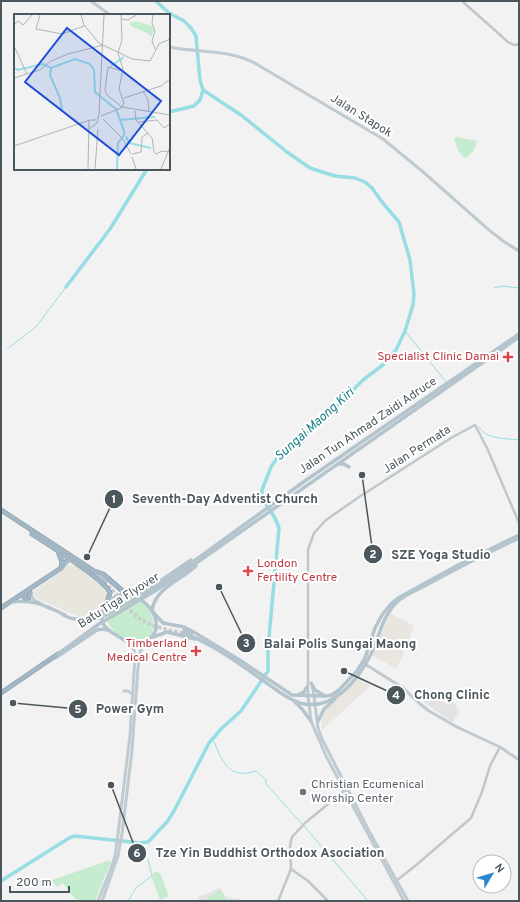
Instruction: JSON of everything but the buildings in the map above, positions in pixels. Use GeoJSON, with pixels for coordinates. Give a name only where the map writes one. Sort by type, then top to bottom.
{"type":"FeatureCollection","features":[{"type":"Feature","properties":{"kind":"highway"},"geometry":{"type":"LineString","coordinates":[[1,512],[57,551],[71,557],[107,587],[110,593],[105,606]]}},
{"type":"Feature","properties":{"kind":"highway"},"geometry":{"type":"LineString","coordinates":[[1,512],[94,571],[103,574],[127,594]]}},
{"type":"Feature","properties":{"kind":"highway"},"geometry":{"type":"LineString","coordinates":[[57,551],[62,562],[61,568]]}},
{"type":"Feature","properties":{"kind":"highway"},"geometry":{"type":"LineString","coordinates":[[1,608],[28,592],[61,568],[71,557]]}},
{"type":"Feature","properties":{"kind":"highway"},"geometry":{"type":"LineString","coordinates":[[66,566],[71,564],[79,565]]}},
{"type":"Feature","properties":{"kind":"highway"},"geometry":{"type":"LineString","coordinates":[[1,693],[58,654]]}},
{"type":"Feature","properties":{"kind":"main road"},"geometry":{"type":"LineString","coordinates":[[91,1],[109,14]]}},
{"type":"Feature","properties":{"kind":"main road","name":"Jalan Stapok"},"geometry":{"type":"LineString","coordinates":[[170,47],[232,55],[251,61],[388,143],[503,241],[519,251]]}},
{"type":"Feature","properties":{"kind":"main road","name":"Jalan Tun Ahmad Zaidi Adruce"},"geometry":{"type":"LineString","coordinates":[[191,565],[276,505],[339,464],[470,367],[519,334]]}},
{"type":"Feature","properties":{"kind":"main road","name":"Jalan Tun Ahmad Zaidi Adruce"},"geometry":{"type":"LineString","coordinates":[[276,505],[363,441],[519,337]]}},
{"type":"Feature","properties":{"kind":"main road"},"geometry":{"type":"LineString","coordinates":[[470,367],[472,368],[498,352]]}},
{"type":"Feature","properties":{"kind":"main road"},"geometry":{"type":"LineString","coordinates":[[339,464],[348,466],[348,457]]}},
{"type":"Feature","properties":{"kind":"main road"},"geometry":{"type":"LineString","coordinates":[[267,681],[292,695],[332,695],[358,671],[365,658],[375,628],[390,604],[398,598],[460,564],[519,535]]}},
{"type":"Feature","properties":{"kind":"main road"},"geometry":{"type":"LineString","coordinates":[[318,721],[324,710],[357,677],[372,653],[387,614],[399,601],[436,580],[519,538]]}},
{"type":"Feature","properties":{"kind":"main road"},"geometry":{"type":"LineString","coordinates":[[71,557],[66,566],[28,592],[34,600],[41,604],[69,616],[84,620],[95,618],[115,596],[135,594],[146,591],[189,562],[197,561]]}},
{"type":"Feature","properties":{"kind":"main road"},"geometry":{"type":"LineString","coordinates":[[128,749],[130,748],[132,736],[142,646],[153,635],[156,628],[156,619],[153,612],[154,601],[160,593],[193,568],[197,561]]}},
{"type":"Feature","properties":{"kind":"main road"},"geometry":{"type":"LineString","coordinates":[[79,565],[105,581],[94,571]]}},
{"type":"Feature","properties":{"kind":"main road","name":"Batu Tiga Flyover"},"geometry":{"type":"LineString","coordinates":[[48,607],[63,616],[85,621],[100,618],[154,589],[191,565]]}},
{"type":"Feature","properties":{"kind":"main road","name":"Batu Tiga Flyover"},"geometry":{"type":"LineString","coordinates":[[58,654],[99,624],[155,592],[191,565]]}},
{"type":"Feature","properties":{"kind":"main road"},"geometry":{"type":"LineString","coordinates":[[127,594],[144,601],[163,623],[187,628],[206,639],[267,681],[293,700],[302,709],[311,721],[323,750],[344,791],[404,901]]}},
{"type":"Feature","properties":{"kind":"main road"},"geometry":{"type":"LineString","coordinates":[[8,603],[23,601],[41,604]]}},
{"type":"Feature","properties":{"kind":"main road"},"geometry":{"type":"LineString","coordinates":[[105,606],[102,618],[104,623],[112,632],[128,643],[133,648],[134,653],[133,694],[120,834]]}},
{"type":"Feature","properties":{"kind":"main road"},"geometry":{"type":"LineString","coordinates":[[49,660],[60,656],[97,630],[103,629],[112,632]]}},
{"type":"Feature","properties":{"kind":"main road"},"geometry":{"type":"LineString","coordinates":[[206,639],[183,631],[260,676]]}},
{"type":"Feature","properties":{"kind":"main road"},"geometry":{"type":"LineString","coordinates":[[128,643],[137,645],[167,632],[201,641]]}},
{"type":"Feature","properties":{"kind":"main road"},"geometry":{"type":"LineString","coordinates":[[365,664],[403,688],[420,704],[434,714],[457,727],[500,747],[519,760]]}},
{"type":"Feature","properties":{"kind":"main road"},"geometry":{"type":"LineString","coordinates":[[310,682],[315,690],[326,696]]}},
{"type":"Feature","properties":{"kind":"main road"},"geometry":{"type":"LineString","coordinates":[[297,696],[303,693],[307,687]]}},
{"type":"Feature","properties":{"kind":"main road"},"geometry":{"type":"LineString","coordinates":[[124,690],[133,694]]}},
{"type":"Feature","properties":{"kind":"main road"},"geometry":{"type":"LineString","coordinates":[[308,696],[311,721]]}},
{"type":"Feature","properties":{"kind":"main road"},"geometry":{"type":"LineString","coordinates":[[314,696],[318,728],[322,739],[396,881],[408,901]]}},
{"type":"Feature","properties":{"kind":"main road"},"geometry":{"type":"LineString","coordinates":[[293,700],[316,704],[336,698]]}},
{"type":"Feature","properties":{"kind":"main road"},"geometry":{"type":"LineString","coordinates":[[102,901],[114,868],[118,847],[132,750],[132,736]]}},
{"type":"Feature","properties":{"kind":"main road"},"geometry":{"type":"LineString","coordinates":[[339,771],[339,776],[346,789],[344,791]]}},
{"type":"Feature","properties":{"kind":"main road"},"geometry":{"type":"LineString","coordinates":[[98,901],[118,847]]}},
{"type":"Feature","properties":{"kind":"street"},"geometry":{"type":"LineString","coordinates":[[462,1],[508,42],[514,45],[519,44]]}},
{"type":"Feature","properties":{"kind":"street","name":"Jalan Permata"},"geometry":{"type":"LineString","coordinates":[[309,678],[308,550],[314,533],[326,520],[358,497],[451,438],[475,425],[487,448],[519,523]]}},
{"type":"Feature","properties":{"kind":"street"},"geometry":{"type":"LineString","coordinates":[[309,678],[314,696]]}},
{"type":"Feature","properties":{"kind":"street"},"geometry":{"type":"LineString","coordinates":[[308,696],[307,687],[309,678]]}},
{"type":"Feature","properties":{"kind":"street"},"geometry":{"type":"LineString","coordinates":[[396,881],[416,866],[471,817],[490,766],[500,747]]}},
{"type":"Feature","properties":{"kind":"street"},"geometry":{"type":"LineString","coordinates":[[278,901],[292,869],[291,841],[304,824],[344,791]]}},
{"type":"Feature","properties":{"kind":"street"},"geometry":{"type":"LineString","coordinates":[[292,869],[308,881],[328,901]]}},
{"type":"Feature","properties":{"kind":"shaded area"},"geometry":{"type":"Polygon","coordinates":[[[70,565],[76,566],[100,582],[108,592],[100,609],[89,616],[79,617],[36,598],[32,592],[70,565]]]}},
{"type":"Feature","properties":{"kind":"shaded area"},"geometry":{"type":"Polygon","coordinates":[[[390,613],[414,626],[397,669],[372,655],[390,613]]]}},
{"type":"Feature","properties":{"kind":"shaded area"},"geometry":{"type":"Polygon","coordinates":[[[359,679],[370,686],[322,730],[321,720],[325,710],[356,680],[359,679]]]}},
{"type":"Feature","properties":{"kind":"shaded area"},"geometry":{"type":"Polygon","coordinates":[[[431,693],[445,703],[452,700],[460,712],[452,722],[423,702],[431,693]]]}},
{"type":"Feature","properties":{"kind":"shaded area"},"geometry":{"type":"Polygon","coordinates":[[[220,888],[226,897],[240,899],[241,901],[198,901],[198,897],[220,888]]]}},
{"type":"Feature","properties":{"kind":"green space"},"geometry":{"type":"Polygon","coordinates":[[[456,137],[477,141],[473,151],[466,158],[458,150],[454,140],[456,137]]]}},
{"type":"Feature","properties":{"kind":"green space"},"geometry":{"type":"Polygon","coordinates":[[[120,596],[128,596],[138,600],[151,614],[154,626],[149,637],[141,641],[132,641],[122,637],[113,630],[107,622],[105,613],[109,604],[120,596]]]}},
{"type":"Feature","properties":{"kind":"green space"},"geometry":{"type":"Polygon","coordinates":[[[110,860],[110,864],[95,901],[78,901],[78,899],[75,899],[63,883],[57,887],[52,880],[110,860]]]}},
{"type":"Feature","properties":{"kind":"green space"},"geometry":{"type":"Polygon","coordinates":[[[153,873],[160,873],[169,896],[160,900],[152,878],[153,873]]]}},
{"type":"Feature","properties":{"kind":"green space"},"geometry":{"type":"Polygon","coordinates":[[[220,890],[228,901],[205,901],[220,890]]]}},
{"type":"Feature","properties":{"kind":"waterway","name":"Sungai Maong Kiri"},"geometry":{"type":"LineString","coordinates":[[1,881],[69,838],[75,836],[140,843],[148,842],[167,822],[209,743],[222,728],[241,711],[268,671],[268,648],[279,528],[275,518],[262,498],[262,490],[271,467],[277,458],[303,438],[314,424],[329,414],[363,380],[384,364],[396,350],[405,331],[413,305],[414,294],[410,260],[399,222],[372,188],[365,182],[355,178],[335,176],[310,168],[287,152],[241,115],[203,90],[200,80],[196,36],[184,21],[169,13],[156,1]]}},
{"type":"Feature","properties":{"kind":"waterway"},"geometry":{"type":"LineString","coordinates":[[170,112],[194,106],[200,100],[203,90]]}},
{"type":"Feature","properties":{"kind":"waterway"},"geometry":{"type":"LineString","coordinates":[[66,287],[110,229],[146,170]]}},
{"type":"Feature","properties":{"kind":"waterway"},"geometry":{"type":"LineString","coordinates":[[494,288],[503,286],[519,288]]}},
{"type":"Feature","properties":{"kind":"waterway"},"geometry":{"type":"LineString","coordinates":[[7,349],[36,327],[66,287]]}},
{"type":"Feature","properties":{"kind":"waterway"},"geometry":{"type":"LineString","coordinates":[[405,331],[447,383]]}},
{"type":"Feature","properties":{"kind":"waterway"},"geometry":{"type":"LineString","coordinates":[[478,426],[481,431],[496,438],[519,440]]}},
{"type":"Feature","properties":{"kind":"waterway"},"geometry":{"type":"LineString","coordinates":[[213,739],[227,767],[232,771],[239,773],[256,771],[266,780],[266,784],[302,824]]}},
{"type":"Feature","properties":{"kind":"waterway"},"geometry":{"type":"LineString","coordinates":[[304,826],[368,901]]}},
{"type":"Feature","properties":{"kind":"waterway"},"geometry":{"type":"LineString","coordinates":[[128,901],[136,888],[152,876],[148,859]]}},
{"type":"Feature","properties":{"kind":"tunnel"},"geometry":{"type":"LineString","coordinates":[[104,582],[128,608],[143,621],[183,633]]}},
{"type":"Feature","properties":{"kind":"place","name":"Specialist Clinic Damai"},"geometry":{"type":"Point","coordinates":[508,357]}},
{"type":"Feature","properties":{"kind":"place","name":"SZE Yoga Studio"},"geometry":{"type":"Point","coordinates":[362,475]}},
{"type":"Feature","properties":{"kind":"place","name":"Seventh-Day Adventist Church"},"geometry":{"type":"Point","coordinates":[87,557]}},
{"type":"Feature","properties":{"kind":"place","name":"London Fertility Centre"},"geometry":{"type":"Point","coordinates":[248,571]}},
{"type":"Feature","properties":{"kind":"place","name":"Balai Polis Sungai Maong"},"geometry":{"type":"Point","coordinates":[219,587]}},
{"type":"Feature","properties":{"kind":"place","name":"Timberland Medical Centre"},"geometry":{"type":"Point","coordinates":[196,651]}},
{"type":"Feature","properties":{"kind":"place","name":"Chong Clinic"},"geometry":{"type":"Point","coordinates":[344,671]}},
{"type":"Feature","properties":{"kind":"place","name":"Power Gym"},"geometry":{"type":"Point","coordinates":[13,703]}},
{"type":"Feature","properties":{"kind":"place","name":"Tze Yin Buddhist Orthodox Asociation"},"geometry":{"type":"Point","coordinates":[111,785]}},
{"type":"Feature","properties":{"kind":"place","name":"Christian Ecumenical Worship Center"},"geometry":{"type":"Point","coordinates":[303,792]}}]}
